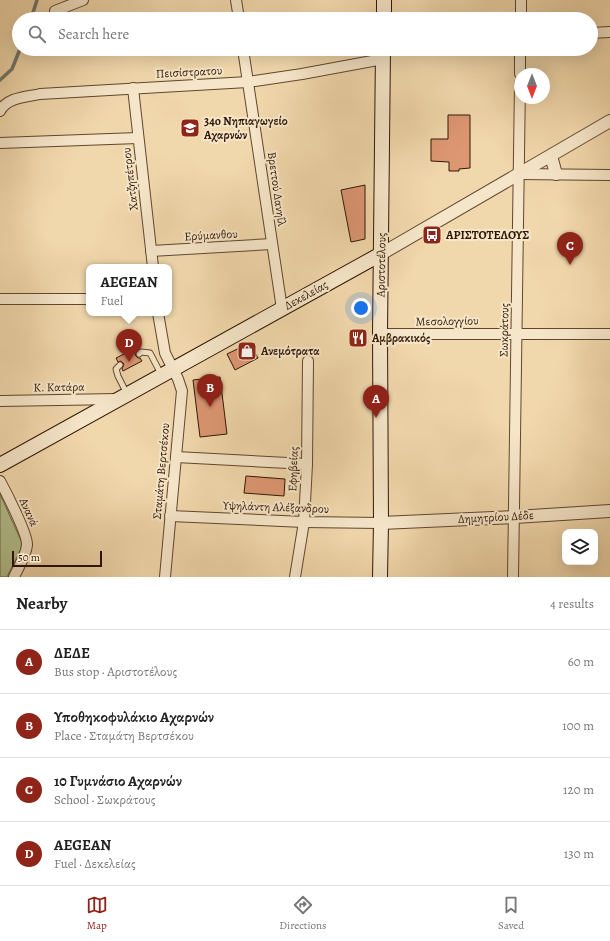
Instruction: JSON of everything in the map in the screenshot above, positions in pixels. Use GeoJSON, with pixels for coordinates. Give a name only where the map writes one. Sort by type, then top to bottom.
{"type":"FeatureCollection","features":[{"type":"Feature","properties":{"kind":"main road"},"geometry":{"type":"LineString","coordinates":[[384,0],[384,12]]}},
{"type":"Feature","properties":{"kind":"main road","name":"Αριστοτέλους"},"geometry":{"type":"LineString","coordinates":[[380,577],[380,334],[383,56]]}},
{"type":"Feature","properties":{"kind":"main road","name":"Δεκελείας"},"geometry":{"type":"LineString","coordinates":[[0,465],[381,254]]}},
{"type":"Feature","properties":{"kind":"street"},"geometry":{"type":"LineString","coordinates":[[55,11],[82,0]]}},
{"type":"Feature","properties":{"kind":"street"},"geometry":{"type":"LineString","coordinates":[[236,0],[238,12]]}},
{"type":"Feature","properties":{"kind":"street"},"geometry":{"type":"LineString","coordinates":[[521,0],[521,12]]}},
{"type":"Feature","properties":{"kind":"street"},"geometry":{"type":"LineString","coordinates":[[598,33],[610,32]]}},
{"type":"Feature","properties":{"kind":"street","name":"Βρεττού Δανηΐλ"},"geometry":{"type":"LineString","coordinates":[[244,56],[282,308]]}},
{"type":"Feature","properties":{"kind":"street","name":"Πεισίστρατου"},"geometry":{"type":"LineString","coordinates":[[0,111],[2,107],[12,100],[40,94],[248,82],[302,74],[375,56]]}},
{"type":"Feature","properties":{"kind":"street"},"geometry":{"type":"LineString","coordinates":[[520,56],[520,68]]}},
{"type":"Feature","properties":{"kind":"street","name":"Χατζηπέτρου"},"geometry":{"type":"LineString","coordinates":[[132,88],[153,264]]}},
{"type":"Feature","properties":{"kind":"street","name":"Σωκράτους"},"geometry":{"type":"LineString","coordinates":[[513,577],[520,104]]}},
{"type":"Feature","properties":{"kind":"street","name":"Δεκελείας"},"geometry":{"type":"LineString","coordinates":[[381,254],[610,122]]}},
{"type":"Feature","properties":{"kind":"street"},"geometry":{"type":"LineString","coordinates":[[0,143],[138,138]]}},
{"type":"Feature","properties":{"kind":"street"},"geometry":{"type":"LineString","coordinates":[[551,156],[556,174]]}},
{"type":"Feature","properties":{"kind":"street"},"geometry":{"type":"LineString","coordinates":[[519,174],[610,175]]}},
{"type":"Feature","properties":{"kind":"street","name":"Ερύμανθου"},"geometry":{"type":"LineString","coordinates":[[151,251],[272,244]]}},
{"type":"Feature","properties":{"kind":"street"},"geometry":{"type":"LineString","coordinates":[[0,299],[86,299]]}},
{"type":"Feature","properties":{"kind":"street"},"geometry":{"type":"LineString","coordinates":[[159,316],[167,372]]}},
{"type":"Feature","properties":{"kind":"street","name":"Μεσολογγίου"},"geometry":{"type":"LineString","coordinates":[[380,334],[610,334]]}},
{"type":"Feature","properties":{"kind":"street","name":"Εφηβείας"},"geometry":{"type":"LineString","coordinates":[[295,577],[304,522],[307,464],[308,361]]}},
{"type":"Feature","properties":{"kind":"street","name":"Σταμάτη Βερτσέκου"},"geometry":{"type":"LineString","coordinates":[[165,577],[182,391],[178,379],[167,372]]}},
{"type":"Feature","properties":{"kind":"street","name":"Κ. Κατάρα"},"geometry":{"type":"LineString","coordinates":[[0,401],[123,397]]}},
{"type":"Feature","properties":{"kind":"street"},"geometry":{"type":"LineString","coordinates":[[176,457],[307,464]]}},
{"type":"Feature","properties":{"kind":"street","name":"Ανανά"},"geometry":{"type":"LineString","coordinates":[[0,482],[18,518],[28,544],[14,577]]}},
{"type":"Feature","properties":{"kind":"street","name":"Δημητρίου Δέδε"},"geometry":{"type":"LineString","coordinates":[[381,523],[610,511]]}},
{"type":"Feature","properties":{"kind":"street","name":"Υψηλάντη Αλέξανδρου"},"geometry":{"type":"LineString","coordinates":[[170,516],[304,522],[381,523]]}},
{"type":"Feature","properties":{"kind":"lane"},"geometry":{"type":"LineString","coordinates":[[139,354],[142,352],[150,353],[167,372]]}},
{"type":"Feature","properties":{"kind":"lane"},"geometry":{"type":"LineString","coordinates":[[120,365],[116,369],[123,397]]}},
{"type":"Feature","properties":{"kind":"green space"},"geometry":{"type":"Polygon","coordinates":[[[0,494],[23,545],[7,577],[0,577],[0,494]]]}},
{"type":"Feature","properties":{"kind":"building"},"geometry":{"type":"Polygon","coordinates":[[[448,115],[470,115],[470,168],[459,169],[459,171],[449,171],[449,162],[431,161],[431,139],[448,139],[448,115]]]}},
{"type":"Feature","properties":{"kind":"building"},"geometry":{"type":"Polygon","coordinates":[[[365,185],[365,239],[351,242],[341,190],[365,185]]]}},
{"type":"Feature","properties":{"kind":"building"},"geometry":{"type":"Polygon","coordinates":[[[250,343],[258,358],[235,370],[227,354],[250,343]]]}},
{"type":"Feature","properties":{"kind":"building"},"geometry":{"type":"Polygon","coordinates":[[[136,348],[137,350],[135,355],[142,361],[123,371],[122,369],[124,364],[121,361],[118,362],[116,358],[136,348]]]}},
{"type":"Feature","properties":{"kind":"building"},"geometry":{"type":"Polygon","coordinates":[[[220,377],[227,434],[200,437],[193,380],[220,377]]]}},
{"type":"Feature","properties":{"kind":"building"},"geometry":{"type":"Polygon","coordinates":[[[246,476],[285,479],[284,496],[244,493],[246,476]]]}},
{"type":"Feature","properties":{"kind":"waterway"},"geometry":{"type":"LineString","coordinates":[[33,12],[37,0]]}},
{"type":"Feature","properties":{"kind":"waterway"},"geometry":{"type":"LineString","coordinates":[[0,80],[12,69],[17,56]]}},
{"type":"Feature","properties":{"kind":"place","name":"34o Νηπιαγωγείο Αχαρνών"},"geometry":{"type":"Point","coordinates":[190,128]}},
{"type":"Feature","properties":{"kind":"place","name":"ΑΡΙΣΤΟΤΕΛΟΥΣ"},"geometry":{"type":"Point","coordinates":[432,235]}},
{"type":"Feature","properties":{"kind":"place","name":"10 Γυμνάσιο Αχαρνών"},"geometry":{"type":"Point","coordinates":[570,265]}},
{"type":"Feature","properties":{"kind":"place","name":"Αμβρακικός"},"geometry":{"type":"Point","coordinates":[358,338]}},
{"type":"Feature","properties":{"kind":"place","name":"Ανεμότρατα"},"geometry":{"type":"Point","coordinates":[247,351]}},
{"type":"Feature","properties":{"kind":"place","name":"AEGEAN"},"geometry":{"type":"Point","coordinates":[129,362]}},
{"type":"Feature","properties":{"kind":"place","name":"Υποθηκοφυλάκιο Αχαρνών"},"geometry":{"type":"Point","coordinates":[210,407]}},
{"type":"Feature","properties":{"kind":"place","name":"ΔΕΔΕ"},"geometry":{"type":"Point","coordinates":[376,418]}}]}
